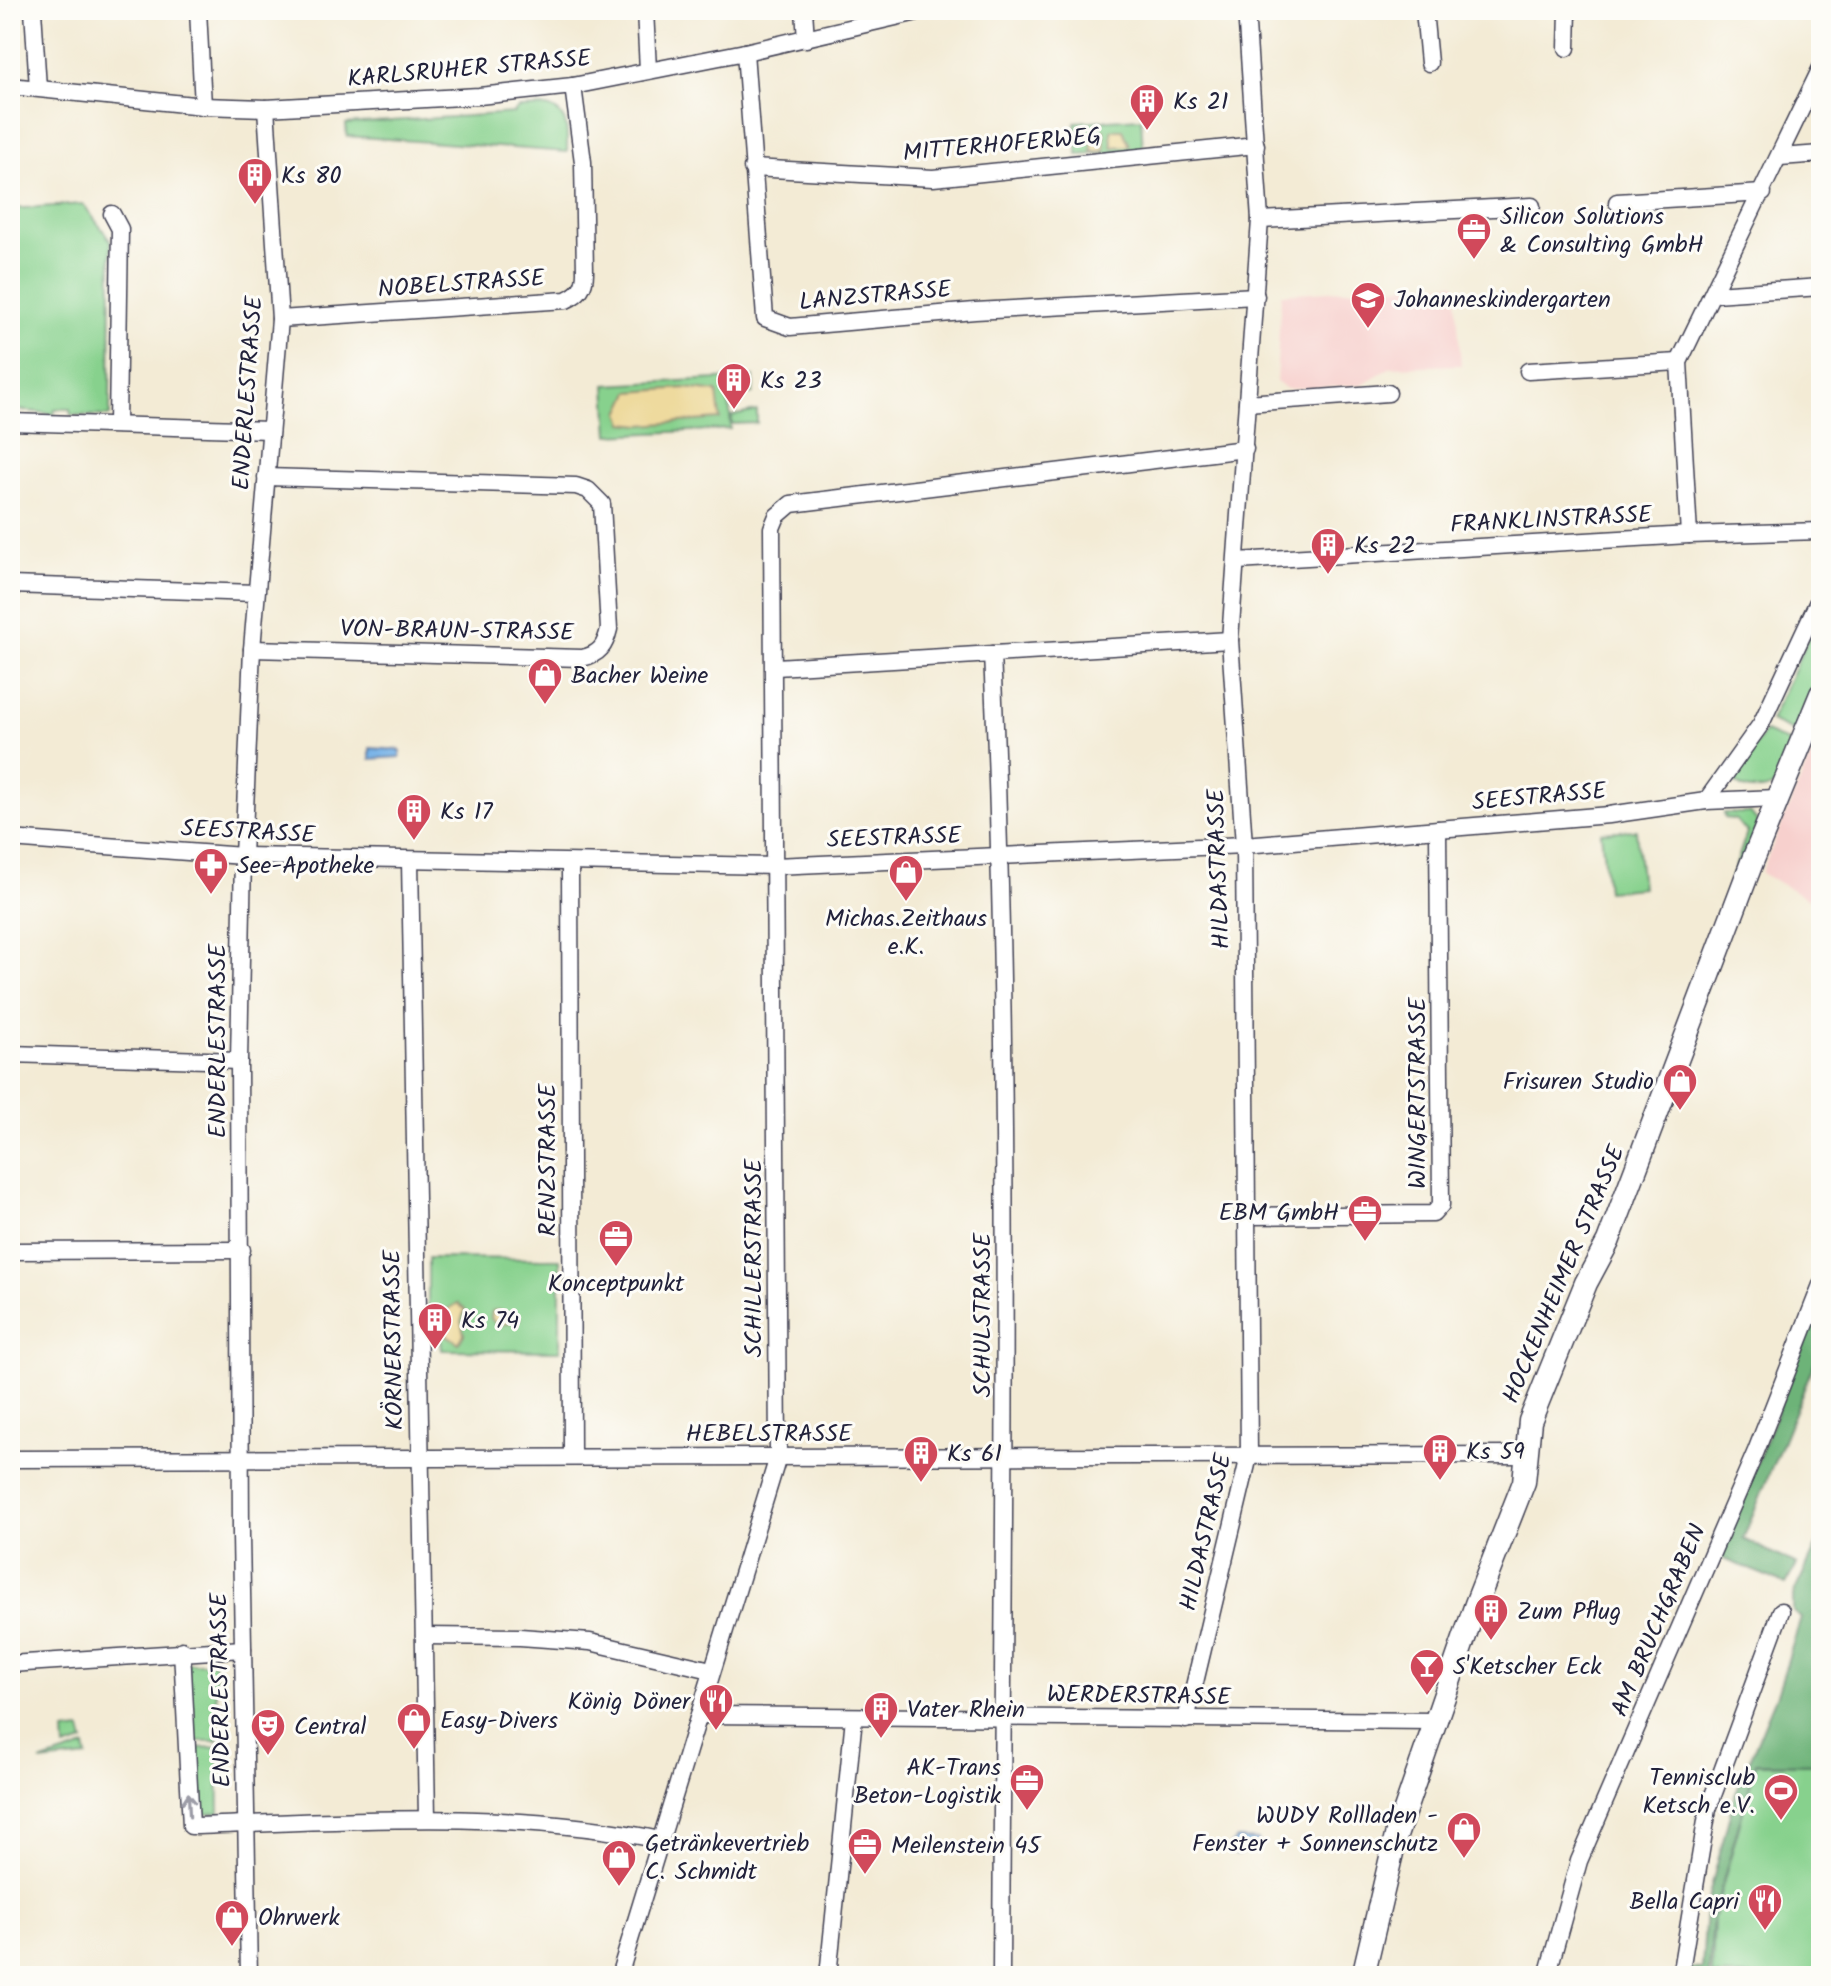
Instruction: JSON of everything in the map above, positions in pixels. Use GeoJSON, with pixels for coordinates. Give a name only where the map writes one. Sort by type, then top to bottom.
{"type":"FeatureCollection","features":[{"type":"Feature","properties":{"kind":"street"},"geometry":{"type":"LineString","coordinates":[[33,10],[38,88]]}},
{"type":"Feature","properties":{"kind":"street"},"geometry":{"type":"LineString","coordinates":[[198,10],[203,106]]}},
{"type":"Feature","properties":{"kind":"street"},"geometry":{"type":"LineString","coordinates":[[645,10],[648,70]]}},
{"type":"Feature","properties":{"kind":"street"},"geometry":{"type":"LineString","coordinates":[[804,10],[806,39]]}},
{"type":"Feature","properties":{"kind":"street","name":"KARLSRUHER STRASSE"},"geometry":{"type":"LineString","coordinates":[[10,86],[203,106],[266,108],[464,97],[573,86],[806,39],[926,10]]}},
{"type":"Feature","properties":{"kind":"street","name":"HILDASTRASSE"},"geometry":{"type":"LineString","coordinates":[[1186,1720],[1249,1456],[1244,845],[1230,640],[1260,220],[1246,10]]}},
{"type":"Feature","properties":{"kind":"street"},"geometry":{"type":"LineString","coordinates":[[1424,10],[1429,63]]}},
{"type":"Feature","properties":{"kind":"street"},"geometry":{"type":"LineString","coordinates":[[1567,48],[1568,10]]}},
{"type":"Feature","properties":{"kind":"street","name":"LANZSTRASSE"},"geometry":{"type":"LineString","coordinates":[[745,52],[765,318],[790,327],[975,311],[1256,296]]}},
{"type":"Feature","properties":{"kind":"street"},"geometry":{"type":"LineString","coordinates":[[1689,535],[1679,362],[1821,68]]}},
{"type":"Feature","properties":{"kind":"street","name":"NOBELSTRASSE"},"geometry":{"type":"LineString","coordinates":[[280,319],[566,300],[575,296],[582,288],[585,272],[583,162],[573,86]]}},
{"type":"Feature","properties":{"kind":"street","name":"ENDERLESTRASSE"},"geometry":{"type":"LineString","coordinates":[[249,1976],[243,1649],[239,1061],[243,856],[252,649],[280,319],[266,108]]}},
{"type":"Feature","properties":{"kind":"street","name":"MITTERHOFERWEG"},"geometry":{"type":"LineString","coordinates":[[752,168],[933,178],[1256,145]]}},
{"type":"Feature","properties":{"kind":"street"},"geometry":{"type":"LineString","coordinates":[[1780,157],[1821,154]]}},
{"type":"Feature","properties":{"kind":"street"},"geometry":{"type":"LineString","coordinates":[[1617,202],[1763,193]]}},
{"type":"Feature","properties":{"kind":"street"},"geometry":{"type":"LineString","coordinates":[[1260,220],[1532,206]]}},
{"type":"Feature","properties":{"kind":"street"},"geometry":{"type":"LineString","coordinates":[[112,214],[120,229],[117,424]]}},
{"type":"Feature","properties":{"kind":"street"},"geometry":{"type":"LineString","coordinates":[[1714,294],[1821,287]]}},
{"type":"Feature","properties":{"kind":"street"},"geometry":{"type":"LineString","coordinates":[[1528,371],[1679,362]]}},
{"type":"Feature","properties":{"kind":"street"},"geometry":{"type":"LineString","coordinates":[[1247,403],[1388,393]]}},
{"type":"Feature","properties":{"kind":"street"},"geometry":{"type":"LineString","coordinates":[[10,422],[270,430]]}},
{"type":"Feature","properties":{"kind":"street","name":"SCHILLERSTRASSE"},"geometry":{"type":"LineString","coordinates":[[619,1976],[778,1457],[776,667],[772,528],[777,516],[791,504],[1245,449]]}},
{"type":"Feature","properties":{"kind":"street","name":"VON-BRAUN-STRASSE"},"geometry":{"type":"LineString","coordinates":[[252,649],[582,658],[595,655],[605,644],[609,629],[602,504],[588,490],[576,486],[266,477]]}},
{"type":"Feature","properties":{"kind":"street","name":"FRANKLINSTRASSE"},"geometry":{"type":"LineString","coordinates":[[1237,561],[1689,535],[1821,531]]}},
{"type":"Feature","properties":{"kind":"street"},"geometry":{"type":"LineString","coordinates":[[10,585],[256,593]]}},
{"type":"Feature","properties":{"kind":"street"},"geometry":{"type":"LineString","coordinates":[[1706,801],[1761,724],[1821,595]]}},
{"type":"Feature","properties":{"kind":"street"},"geometry":{"type":"LineString","coordinates":[[776,667],[1230,640]]}},
{"type":"Feature","properties":{"kind":"street","name":"SCHULSTRASSE"},"geometry":{"type":"LineString","coordinates":[[992,654],[1001,857],[1007,1457],[1001,1976]]}},
{"type":"Feature","properties":{"kind":"street","name":"HOCKENHEIMER STRASSE"},"geometry":{"type":"LineString","coordinates":[[1363,1976],[1396,1836],[1434,1721],[1524,1482],[1530,1421],[1586,1283],[1608,1242],[1777,798],[1820,699]]}},
{"type":"Feature","properties":{"kind":"street","name":"SEESTRASSE"},"geometry":{"type":"LineString","coordinates":[[10,839],[243,856],[775,866],[1244,845],[1647,811],[1706,801],[1777,798]]}},
{"type":"Feature","properties":{"kind":"street","name":"WINGERTSTRASSE"},"geometry":{"type":"LineString","coordinates":[[1246,1216],[1433,1214],[1441,1205],[1438,829]]}},
{"type":"Feature","properties":{"kind":"street","name":"KÖRNERSTRASSE"},"geometry":{"type":"LineString","coordinates":[[410,861],[427,1818]]}},
{"type":"Feature","properties":{"kind":"street","name":"RENZSTRASSE"},"geometry":{"type":"LineString","coordinates":[[570,864],[572,1457]]}},
{"type":"Feature","properties":{"kind":"street"},"geometry":{"type":"LineString","coordinates":[[10,1054],[239,1061]]}},
{"type":"Feature","properties":{"kind":"street"},"geometry":{"type":"LineString","coordinates":[[10,1251],[242,1250]]}},
{"type":"Feature","properties":{"kind":"street","name":"AM BRUCHGRABEN"},"geometry":{"type":"LineString","coordinates":[[1547,1976],[1579,1861],[1756,1451],[1821,1285]]}},
{"type":"Feature","properties":{"kind":"street","name":"HEBELSTRASSE"},"geometry":{"type":"LineString","coordinates":[[10,1459],[1527,1455]]}},
{"type":"Feature","properties":{"kind":"street"},"geometry":{"type":"LineString","coordinates":[[1680,1976],[1708,1809],[1781,1611]]}},
{"type":"Feature","properties":{"kind":"street"},"geometry":{"type":"LineString","coordinates":[[424,1636],[520,1637],[590,1642],[711,1670]]}},
{"type":"Feature","properties":{"kind":"street"},"geometry":{"type":"LineString","coordinates":[[10,1664],[182,1650],[243,1649]]}},
{"type":"Feature","properties":{"kind":"street"},"geometry":{"type":"LineString","coordinates":[[182,1650],[191,1826],[427,1818],[566,1825],[660,1840]]}},
{"type":"Feature","properties":{"kind":"street","name":"WERDERSTRASSE"},"geometry":{"type":"LineString","coordinates":[[699,1715],[1434,1721]]}},
{"type":"Feature","properties":{"kind":"street"},"geometry":{"type":"LineString","coordinates":[[828,1976],[854,1717]]}},
{"type":"Feature","properties":{"kind":"shaded area","name":"Johanneskindergarten"},"geometry":{"type":"Polygon","coordinates":[[[1455,283],[1461,365],[1391,367],[1361,385],[1287,389],[1276,382],[1281,294],[1455,283]]]}},
{"type":"Feature","properties":{"kind":"shaded area"},"geometry":{"type":"Polygon","coordinates":[[[1821,732],[1821,879],[1811,900],[1761,873],[1821,732]]]}},
{"type":"Feature","properties":{"kind":"green space"},"geometry":{"type":"Polygon","coordinates":[[[547,107],[560,114],[566,125],[567,152],[347,136],[346,124],[514,113],[518,108],[547,107]]]}},
{"type":"Feature","properties":{"kind":"green space"},"geometry":{"type":"Polygon","coordinates":[[[1141,118],[1143,151],[1078,155],[1075,122],[1141,118]]]}},
{"type":"Feature","properties":{"kind":"green space"},"geometry":{"type":"Polygon","coordinates":[[[83,204],[111,241],[110,416],[71,415],[70,409],[55,409],[54,414],[10,409],[10,209],[83,204]]]}},
{"type":"Feature","properties":{"kind":"green space"},"geometry":{"type":"Polygon","coordinates":[[[754,377],[753,394],[729,396],[731,429],[609,435],[606,385],[754,377]]]}},
{"type":"Feature","properties":{"kind":"green space"},"geometry":{"type":"Polygon","coordinates":[[[757,411],[757,423],[732,424],[732,416],[757,411]]]}},
{"type":"Feature","properties":{"kind":"green space"},"geometry":{"type":"Polygon","coordinates":[[[1821,610],[1821,669],[1795,732],[1770,721],[1821,610]]]}},
{"type":"Feature","properties":{"kind":"green space"},"geometry":{"type":"Polygon","coordinates":[[[1765,732],[1793,744],[1775,785],[1759,790],[1743,788],[1735,782],[1735,773],[1765,732]]]}},
{"type":"Feature","properties":{"kind":"green space"},"geometry":{"type":"Polygon","coordinates":[[[1724,813],[1750,813],[1758,823],[1727,903],[1724,901],[1747,832],[1735,819],[1725,818],[1724,813]]]}},
{"type":"Feature","properties":{"kind":"green space"},"geometry":{"type":"Polygon","coordinates":[[[1636,830],[1642,888],[1607,891],[1601,832],[1636,830]]]}},
{"type":"Feature","properties":{"kind":"green space"},"geometry":{"type":"Polygon","coordinates":[[[428,1258],[560,1259],[560,1351],[442,1350],[441,1340],[428,1339],[428,1258]]]}},
{"type":"Feature","properties":{"kind":"green space"},"geometry":{"type":"Polygon","coordinates":[[[1821,1302],[1821,1346],[1743,1539],[1797,1565],[1786,1584],[1719,1557],[1821,1302]]]}},
{"type":"Feature","properties":{"kind":"green space"},"geometry":{"type":"Polygon","coordinates":[[[1821,1536],[1821,1764],[1756,1763],[1713,1917],[1709,1976],[1686,1976],[1687,1968],[1702,1969],[1706,1907],[1734,1798],[1777,1694],[1801,1618],[1793,1612],[1793,1595],[1821,1536]]]}},
{"type":"Feature","properties":{"kind":"green space"},"geometry":{"type":"Polygon","coordinates":[[[187,1663],[215,1663],[218,1741],[193,1741],[187,1663]]]}},
{"type":"Feature","properties":{"kind":"green space"},"geometry":{"type":"Polygon","coordinates":[[[81,1730],[84,1742],[65,1748],[64,1732],[81,1730]]]}},
{"type":"Feature","properties":{"kind":"green space"},"geometry":{"type":"Polygon","coordinates":[[[85,1747],[87,1757],[40,1762],[85,1747]]]}},
{"type":"Feature","properties":{"kind":"green space"},"geometry":{"type":"Polygon","coordinates":[[[218,1747],[219,1813],[197,1815],[194,1748],[218,1747]]]}},
{"type":"Feature","properties":{"kind":"green space","name":"Tennisclub Ketsch e.V."},"geometry":{"type":"Polygon","coordinates":[[[1756,1764],[1821,1764],[1821,1976],[1712,1976],[1714,1917],[1756,1764]]]}},
{"type":"Feature","properties":{"kind":"sand"},"geometry":{"type":"Polygon","coordinates":[[[1104,130],[1105,151],[1092,152],[1091,131],[1104,130]]]}},
{"type":"Feature","properties":{"kind":"sand"},"geometry":{"type":"Polygon","coordinates":[[[1111,130],[1123,130],[1130,146],[1112,147],[1111,130]]]}},
{"type":"Feature","properties":{"kind":"sand"},"geometry":{"type":"Polygon","coordinates":[[[685,388],[717,392],[720,419],[642,425],[624,423],[620,413],[630,392],[685,388]]]}},
{"type":"Feature","properties":{"kind":"sand"},"geometry":{"type":"Polygon","coordinates":[[[458,1303],[465,1310],[461,1321],[464,1334],[459,1343],[447,1335],[442,1319],[447,1310],[458,1303]]]}},
{"type":"Feature","properties":{"kind":"sand"},"geometry":{"type":"Polygon","coordinates":[[[492,1311],[519,1315],[520,1319],[497,1326],[491,1318],[492,1311]]]}},
{"type":"Feature","properties":{"kind":"water"},"geometry":{"type":"Polygon","coordinates":[[[370,748],[400,750],[400,757],[370,759],[370,748]]]}},
{"type":"Feature","properties":{"kind":"water"},"geometry":{"type":"Polygon","coordinates":[[[1237,1839],[1257,1840],[1259,1849],[1236,1855],[1230,1845],[1237,1839]]]}},
{"type":"Feature","properties":{"kind":"place","name":"Ks 21"},"geometry":{"type":"Point","coordinates":[1147,132]}},
{"type":"Feature","properties":{"kind":"place","name":"Ks 80"},"geometry":{"type":"Point","coordinates":[255,206]}},
{"type":"Feature","properties":{"kind":"place","name":"Silicon Solutions & Consulting GmbH"},"geometry":{"type":"Point","coordinates":[1474,261]}},
{"type":"Feature","properties":{"kind":"place","name":"Johanneskindergarten"},"geometry":{"type":"Point","coordinates":[1368,330]}},
{"type":"Feature","properties":{"kind":"place","name":"Ks 23"},"geometry":{"type":"Point","coordinates":[734,411]}},
{"type":"Feature","properties":{"kind":"place","name":"Ks 22"},"geometry":{"type":"Point","coordinates":[1328,576]}},
{"type":"Feature","properties":{"kind":"place","name":"Bacher Weine"},"geometry":{"type":"Point","coordinates":[545,706]}},
{"type":"Feature","properties":{"kind":"place","name":"Ks 17"},"geometry":{"type":"Point","coordinates":[414,842]}},
{"type":"Feature","properties":{"kind":"place","name":"See-Apotheke"},"geometry":{"type":"Point","coordinates":[211,896]}},
{"type":"Feature","properties":{"kind":"place","name":"Michas.Zeithaus e.K."},"geometry":{"type":"Point","coordinates":[906,903]}},
{"type":"Feature","properties":{"kind":"place","name":"Frisuren Studio"},"geometry":{"type":"Point","coordinates":[1680,1112]}},
{"type":"Feature","properties":{"kind":"place","name":"EBM GmbH"},"geometry":{"type":"Point","coordinates":[1365,1243]}},
{"type":"Feature","properties":{"kind":"place","name":"Konceptpunkt"},"geometry":{"type":"Point","coordinates":[616,1268]}},
{"type":"Feature","properties":{"kind":"place","name":"Ks 74"},"geometry":{"type":"Point","coordinates":[435,1351]}},
{"type":"Feature","properties":{"kind":"place","name":"Ks 59"},"geometry":{"type":"Point","coordinates":[1440,1482]}},
{"type":"Feature","properties":{"kind":"place","name":"Ks 61"},"geometry":{"type":"Point","coordinates":[921,1484]}},
{"type":"Feature","properties":{"kind":"place","name":"Zum Pflug"},"geometry":{"type":"Point","coordinates":[1491,1642]}},
{"type":"Feature","properties":{"kind":"place","name":"S'Ketscher Eck"},"geometry":{"type":"Point","coordinates":[1427,1697]}},
{"type":"Feature","properties":{"kind":"place","name":"König Döner"},"geometry":{"type":"Point","coordinates":[716,1732]}},
{"type":"Feature","properties":{"kind":"place","name":"Vater Rhein"},"geometry":{"type":"Point","coordinates":[881,1740]}},
{"type":"Feature","properties":{"kind":"place","name":"Easy-Divers"},"geometry":{"type":"Point","coordinates":[414,1751]}},
{"type":"Feature","properties":{"kind":"place","name":"Central"},"geometry":{"type":"Point","coordinates":[268,1757]}},
{"type":"Feature","properties":{"kind":"place","name":"AK-Trans Beton-Logistik"},"geometry":{"type":"Point","coordinates":[1027,1812]}},
{"type":"Feature","properties":{"kind":"place","name":"Tennisclub Ketsch e.V."},"geometry":{"type":"Point","coordinates":[1781,1822]}},
{"type":"Feature","properties":{"kind":"place","name":"WUDY Rollladen - Fenster + Sonnenschutz"},"geometry":{"type":"Point","coordinates":[1464,1860]}},
{"type":"Feature","properties":{"kind":"place","name":"Meilenstein 45"},"geometry":{"type":"Point","coordinates":[865,1876]}},
{"type":"Feature","properties":{"kind":"place","name":"Getränkevertrieb C. Schmidt"},"geometry":{"type":"Point","coordinates":[619,1888]}},
{"type":"Feature","properties":{"kind":"place","name":"Bella Capri"},"geometry":{"type":"Point","coordinates":[1765,1932]}},
{"type":"Feature","properties":{"kind":"place","name":"Ohrwerk"},"geometry":{"type":"Point","coordinates":[232,1948]}}]}
